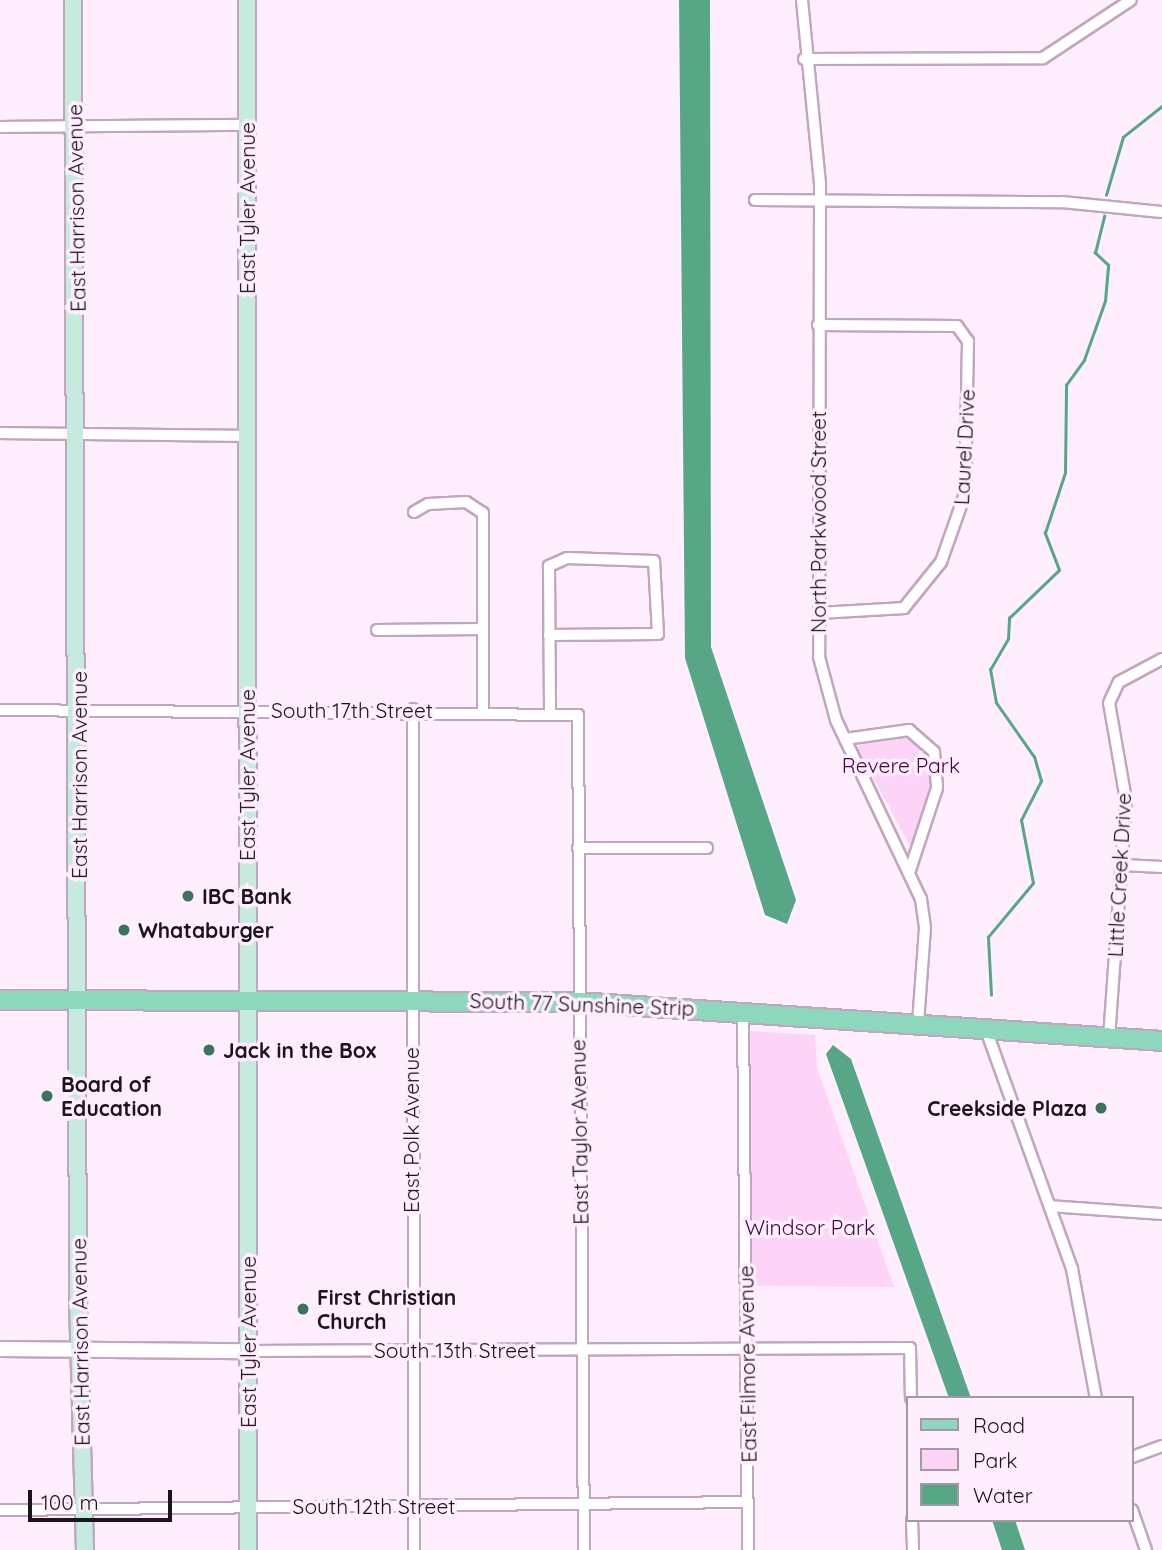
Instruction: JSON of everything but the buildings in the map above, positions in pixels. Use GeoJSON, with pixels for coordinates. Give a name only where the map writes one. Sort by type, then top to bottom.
{"type":"FeatureCollection","features":[{"type":"Feature","properties":{"kind":"main road","name":"East Harrison Avenue"},"geometry":{"type":"LineString","coordinates":[[73,0],[79,433],[79,1348],[85,1550]]}},
{"type":"Feature","properties":{"kind":"main road","name":"East Tyler Avenue"},"geometry":{"type":"LineString","coordinates":[[247,0],[248,1550]]}},
{"type":"Feature","properties":{"kind":"main road","name":"South 77 Sunshine Strip"},"geometry":{"type":"LineString","coordinates":[[0,1000],[410,999],[577,1002],[743,1010],[1162,1041]]}},
{"type":"Feature","properties":{"kind":"street","name":"North Parkwood Street"},"geometry":{"type":"LineString","coordinates":[[802,0],[804,58],[816,118],[819,201],[819,613],[825,688],[845,739],[910,870],[926,928],[918,1023]]}},
{"type":"Feature","properties":{"kind":"street"},"geometry":{"type":"LineString","coordinates":[[804,58],[1043,58],[1131,0]]}},
{"type":"Feature","properties":{"kind":"street"},"geometry":{"type":"LineString","coordinates":[[0,127],[247,125]]}},
{"type":"Feature","properties":{"kind":"street"},"geometry":{"type":"LineString","coordinates":[[755,201],[1062,202],[1162,212]]}},
{"type":"Feature","properties":{"kind":"street","name":"Laurel Drive"},"geometry":{"type":"LineString","coordinates":[[818,325],[957,326],[968,341],[965,494],[941,562],[904,608],[819,613]]}},
{"type":"Feature","properties":{"kind":"street"},"geometry":{"type":"LineString","coordinates":[[0,433],[247,436]]}},
{"type":"Feature","properties":{"kind":"street"},"geometry":{"type":"LineString","coordinates":[[414,512],[428,504],[466,502],[483,513],[483,712]]}},
{"type":"Feature","properties":{"kind":"street"},"geometry":{"type":"LineString","coordinates":[[549,635],[657,634],[654,561],[555,559],[549,566],[549,635],[550,714]]}},
{"type":"Feature","properties":{"kind":"street"},"geometry":{"type":"LineString","coordinates":[[377,630],[483,629]]}},
{"type":"Feature","properties":{"kind":"street","name":"Little Creek Drive"},"geometry":{"type":"LineString","coordinates":[[1109,1038],[1122,865],[1124,781],[1109,703],[1119,682],[1162,659]]}},
{"type":"Feature","properties":{"kind":"street","name":"South 17th Street"},"geometry":{"type":"LineString","coordinates":[[0,710],[413,709],[578,715]]}},
{"type":"Feature","properties":{"kind":"street","name":"East Polk Avenue"},"geometry":{"type":"LineString","coordinates":[[413,709],[410,999],[414,1550]]}},
{"type":"Feature","properties":{"kind":"street","name":"East Taylor Avenue"},"geometry":{"type":"LineString","coordinates":[[578,715],[577,1002],[584,1349],[584,1550]]}},
{"type":"Feature","properties":{"kind":"street"},"geometry":{"type":"LineString","coordinates":[[845,739],[909,730],[934,752],[937,788],[910,870]]}},
{"type":"Feature","properties":{"kind":"street"},"geometry":{"type":"LineString","coordinates":[[578,848],[707,848]]}},
{"type":"Feature","properties":{"kind":"street"},"geometry":{"type":"LineString","coordinates":[[1122,865],[1162,867]]}},
{"type":"Feature","properties":{"kind":"street","name":"East Filmore Avenue"},"geometry":{"type":"LineString","coordinates":[[743,1010],[749,1349],[748,1550]]}},
{"type":"Feature","properties":{"kind":"street"},"geometry":{"type":"LineString","coordinates":[[985,1027],[1050,1206],[1077,1290],[1096,1396]]}},
{"type":"Feature","properties":{"kind":"street"},"geometry":{"type":"LineString","coordinates":[[1050,1206],[1162,1214]]}},
{"type":"Feature","properties":{"kind":"street","name":"South 13th Street"},"geometry":{"type":"LineString","coordinates":[[0,1349],[247,1351],[911,1348],[911,1396]]}},
{"type":"Feature","properties":{"kind":"street"},"geometry":{"type":"LineString","coordinates":[[1134,1456],[1162,1446]]}},
{"type":"Feature","properties":{"kind":"street","name":"South 12th Street"},"geometry":{"type":"LineString","coordinates":[[0,1510],[248,1506],[584,1506],[748,1502]]}},
{"type":"Feature","properties":{"kind":"street"},"geometry":{"type":"LineString","coordinates":[[1134,1516],[1146,1550]]}},
{"type":"Feature","properties":{"kind":"street"},"geometry":{"type":"LineString","coordinates":[[912,1522],[912,1550]]}},
{"type":"Feature","properties":{"kind":"green space","name":"Revere Park"},"geometry":{"type":"Polygon","coordinates":[[[909,735],[929,754],[932,786],[911,848],[858,749],[860,742],[909,735]]]}},
{"type":"Feature","properties":{"kind":"green space","name":"Windsor Park"},"geometry":{"type":"Polygon","coordinates":[[[750,1031],[815,1035],[817,1067],[894,1287],[751,1286],[750,1031]]]}},
{"type":"Feature","properties":{"kind":"water"},"geometry":{"type":"Polygon","coordinates":[[[679,0],[710,0],[711,647],[796,900],[787,924],[765,915],[685,658],[679,0]]]}},
{"type":"Feature","properties":{"kind":"water"},"geometry":{"type":"Polygon","coordinates":[[[833,1045],[851,1059],[970,1396],[948,1396],[826,1054],[833,1045]]]}},
{"type":"Feature","properties":{"kind":"water"},"geometry":{"type":"Polygon","coordinates":[[[993,1522],[1016,1522],[1025,1550],[1002,1550],[993,1522]]]}},
{"type":"Feature","properties":{"kind":"waterway"},"geometry":{"type":"LineString","coordinates":[[1106,195],[1123,137],[1162,106]]}},
{"type":"Feature","properties":{"kind":"waterway"},"geometry":{"type":"LineString","coordinates":[[991,995],[988,937],[1033,883],[1021,820],[1041,781],[1034,757],[996,703],[990,670],[1008,639],[1009,618],[1059,570],[1045,533],[1065,473],[1066,385],[1084,360],[1105,301],[1108,265],[1095,253],[1104,216]]}},
{"type":"Feature","properties":{"kind":"place","name":"IBC Bank"},"geometry":{"type":"Point","coordinates":[188,896]}},
{"type":"Feature","properties":{"kind":"place","name":"Whataburger"},"geometry":{"type":"Point","coordinates":[124,930]}},
{"type":"Feature","properties":{"kind":"place","name":"Jack in the Box"},"geometry":{"type":"Point","coordinates":[209,1050]}},
{"type":"Feature","properties":{"kind":"place","name":"Board of Education"},"geometry":{"type":"Point","coordinates":[47,1096]}},
{"type":"Feature","properties":{"kind":"place","name":"Creekside Plaza"},"geometry":{"type":"Point","coordinates":[1101,1108]}},
{"type":"Feature","properties":{"kind":"place","name":"First Christian Church"},"geometry":{"type":"Point","coordinates":[303,1309]}}]}
